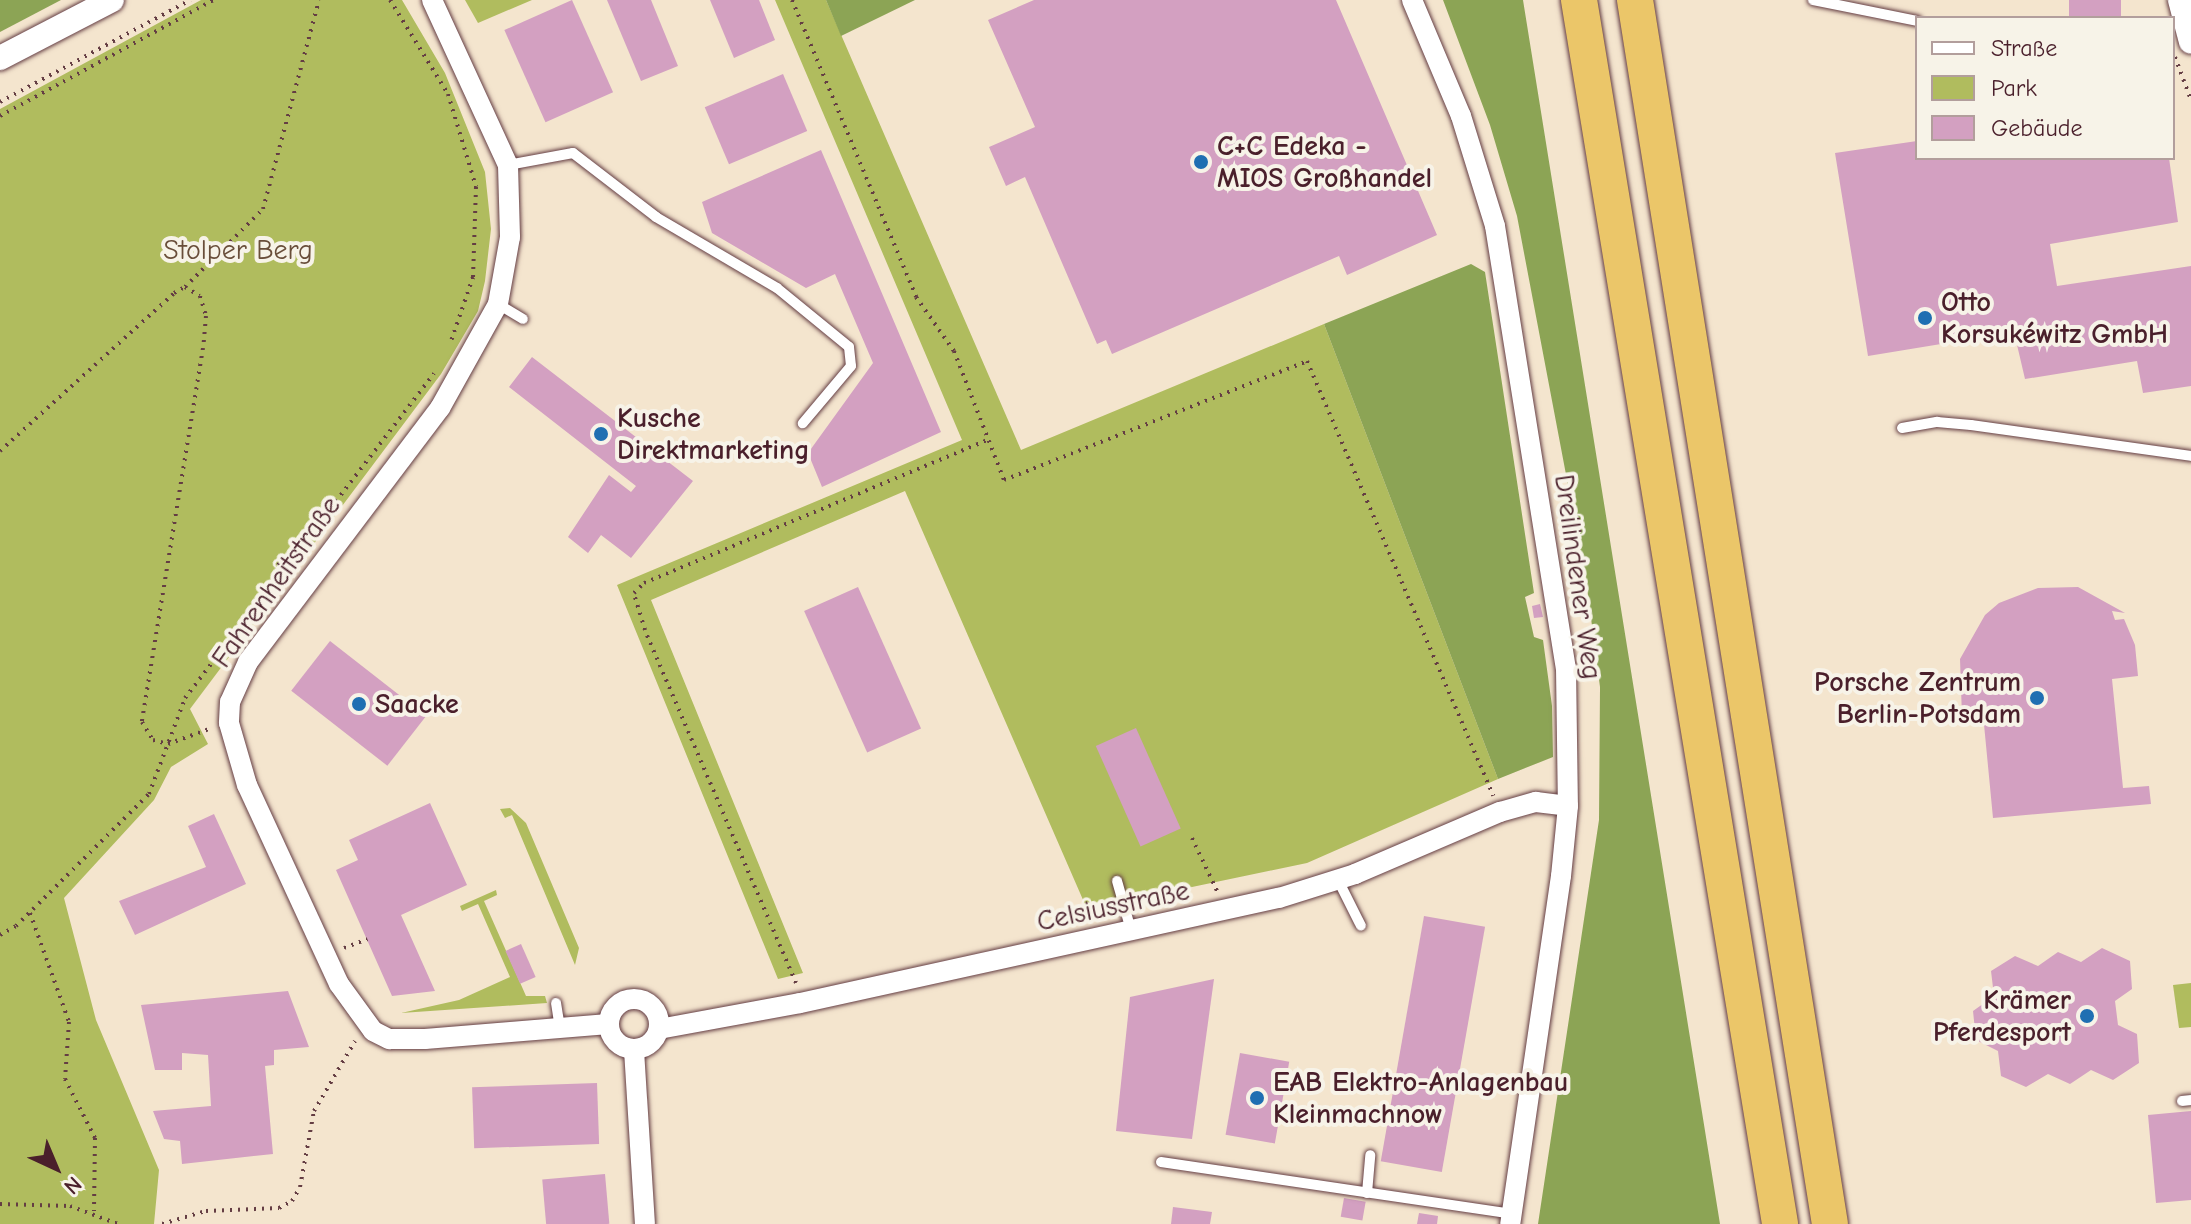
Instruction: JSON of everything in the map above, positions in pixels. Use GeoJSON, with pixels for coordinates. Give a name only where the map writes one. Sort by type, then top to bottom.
{"type":"FeatureCollection","features":[{"type":"Feature","properties":{"kind":"highway"},"geometry":{"type":"LineString","coordinates":[[1579,0],[1780,1224]]}},
{"type":"Feature","properties":{"kind":"highway"},"geometry":{"type":"LineString","coordinates":[[1635,0],[1830,1224]]}},
{"type":"Feature","properties":{"kind":"street"},"geometry":{"type":"LineString","coordinates":[[0,58],[112,0]]}},
{"type":"Feature","properties":{"kind":"street","name":"Fahrenheitstraße"},"geometry":{"type":"LineString","coordinates":[[373,1031],[339,984],[247,785],[232,737],[230,702],[248,662],[465,370],[498,304],[510,237],[508,165],[432,0]]}},
{"type":"Feature","properties":{"kind":"street","name":"Dreilindener Weg"},"geometry":{"type":"LineString","coordinates":[[1412,0],[1461,116],[1495,226],[1566,668],[1568,806],[1546,1004],[1511,1219]]}},
{"type":"Feature","properties":{"kind":"street"},"geometry":{"type":"LineString","coordinates":[[2180,0],[2181,41]]}},
{"type":"Feature","properties":{"kind":"street","name":"Celsiusstraße"},"geometry":{"type":"LineString","coordinates":[[659,1029],[800,1003],[1224,910],[1338,880],[1500,812],[1536,802],[1568,806]]}},
{"type":"Feature","properties":{"kind":"street"},"geometry":{"type":"LineString","coordinates":[[636,998],[657,1012],[659,1029],[650,1044],[634,1050],[613,1039],[608,1024],[620,1002],[636,998]]}},
{"type":"Feature","properties":{"kind":"street"},"geometry":{"type":"LineString","coordinates":[[373,1031],[402,1040],[608,1024]]}},
{"type":"Feature","properties":{"kind":"street"},"geometry":{"type":"LineString","coordinates":[[634,1050],[645,1224]]}},
{"type":"Feature","properties":{"kind":"lane"},"geometry":{"type":"LineString","coordinates":[[1813,0],[1915,21]]}},
{"type":"Feature","properties":{"kind":"lane"},"geometry":{"type":"LineString","coordinates":[[508,165],[573,153],[656,217],[777,288],[849,347],[851,366],[803,423]]}},
{"type":"Feature","properties":{"kind":"lane"},"geometry":{"type":"LineString","coordinates":[[498,304],[523,319]]}},
{"type":"Feature","properties":{"kind":"lane"},"geometry":{"type":"LineString","coordinates":[[1902,428],[1937,422],[1971,425],[2172,459],[2191,456]]}},
{"type":"Feature","properties":{"kind":"lane"},"geometry":{"type":"LineString","coordinates":[[1338,880],[1361,926]]}},
{"type":"Feature","properties":{"kind":"lane"},"geometry":{"type":"LineString","coordinates":[[1117,881],[1131,930]]}},
{"type":"Feature","properties":{"kind":"lane"},"geometry":{"type":"LineString","coordinates":[[556,1003],[560,1028]]}},
{"type":"Feature","properties":{"kind":"lane"},"geometry":{"type":"LineString","coordinates":[[1367,1193],[1370,1155]]}},
{"type":"Feature","properties":{"kind":"lane"},"geometry":{"type":"LineString","coordinates":[[1161,1162],[1367,1193],[1511,1219]]}},
{"type":"Feature","properties":{"kind":"path"},"geometry":{"type":"LineString","coordinates":[[0,102],[190,0]]}},
{"type":"Feature","properties":{"kind":"path"},"geometry":{"type":"LineString","coordinates":[[0,116],[214,0]]}},
{"type":"Feature","properties":{"kind":"path"},"geometry":{"type":"LineString","coordinates":[[0,451],[185,287],[263,209],[319,0]]}},
{"type":"Feature","properties":{"kind":"path"},"geometry":{"type":"LineString","coordinates":[[390,0],[448,94],[476,187],[473,277],[446,353]]}},
{"type":"Feature","properties":{"kind":"path"},"geometry":{"type":"LineString","coordinates":[[792,0],[916,297],[954,351],[1004,480],[1307,361],[1500,812]]}},
{"type":"Feature","properties":{"kind":"path"},"geometry":{"type":"LineString","coordinates":[[2181,41],[2191,100]]}},
{"type":"Feature","properties":{"kind":"path"},"geometry":{"type":"LineString","coordinates":[[185,287],[200,296],[205,306],[203,348],[142,722],[153,740],[168,744],[204,731]]}},
{"type":"Feature","properties":{"kind":"path"},"geometry":{"type":"LineString","coordinates":[[0,935],[30,913],[149,794],[185,698],[441,361]]}},
{"type":"Feature","properties":{"kind":"path"},"geometry":{"type":"LineString","coordinates":[[800,1003],[634,593],[644,583],[988,440]]}},
{"type":"Feature","properties":{"kind":"path"},"geometry":{"type":"LineString","coordinates":[[1192,838],[1224,910]]}},
{"type":"Feature","properties":{"kind":"path"},"geometry":{"type":"LineString","coordinates":[[30,913],[69,1022],[65,1079],[95,1138],[94,1211]]}},
{"type":"Feature","properties":{"kind":"path"},"geometry":{"type":"LineString","coordinates":[[344,948],[367,939]]}},
{"type":"Feature","properties":{"kind":"path"},"geometry":{"type":"LineString","coordinates":[[162,1224],[206,1211],[279,1208],[292,1201],[300,1187],[318,1100],[344,1053],[358,1037],[373,1031]]}},
{"type":"Feature","properties":{"kind":"path"},"geometry":{"type":"LineString","coordinates":[[0,1204],[94,1211],[118,1224]]}},
{"type":"Feature","properties":{"kind":"green space"},"geometry":{"type":"Polygon","coordinates":[[[0,0],[61,0],[0,32],[0,0]]]}},
{"type":"Feature","properties":{"kind":"green space","name":"Stolper Berg"},"geometry":{"type":"Polygon","coordinates":[[[201,0],[402,0],[445,73],[485,172],[491,229],[485,281],[478,311],[441,374],[190,709],[208,744],[171,767],[154,800],[64,898],[96,1020],[159,1170],[154,1224],[0,1224],[0,109],[201,0]]]}},
{"type":"Feature","properties":{"kind":"green space"},"geometry":{"type":"Polygon","coordinates":[[[465,0],[532,0],[478,23],[465,0]]]}},
{"type":"Feature","properties":{"kind":"green space"},"geometry":{"type":"Polygon","coordinates":[[[775,0],[826,0],[1021,450],[1324,324],[1498,779],[1307,863],[1087,909],[905,491],[651,600],[803,973],[778,979],[617,585],[962,440],[775,0]]]}},
{"type":"Feature","properties":{"kind":"green space"},"geometry":{"type":"Polygon","coordinates":[[[826,0],[915,0],[841,36],[826,0]]]}},
{"type":"Feature","properties":{"kind":"green space"},"geometry":{"type":"Polygon","coordinates":[[[1443,0],[1523,0],[1720,1224],[1538,1224],[1599,820],[1600,687],[1586,580],[1517,216],[1490,125],[1443,0]]]}},
{"type":"Feature","properties":{"kind":"green space"},"geometry":{"type":"Polygon","coordinates":[[[1471,264],[1485,272],[1534,593],[1525,597],[1534,637],[1543,640],[1552,706],[1553,757],[1498,779],[1324,324],[1471,264]]]}},
{"type":"Feature","properties":{"kind":"green space"},"geometry":{"type":"Polygon","coordinates":[[[510,808],[526,823],[579,948],[575,965],[512,815],[505,818],[500,809],[510,808]]]}},
{"type":"Feature","properties":{"kind":"green space"},"geometry":{"type":"Polygon","coordinates":[[[496,890],[497,895],[484,901],[526,996],[545,996],[547,1003],[401,1013],[459,1000],[510,977],[478,904],[462,911],[460,906],[496,890]]]}},
{"type":"Feature","properties":{"kind":"green space"},"geometry":{"type":"Polygon","coordinates":[[[2191,983],[2191,1027],[2179,1028],[2173,985],[2191,983]]]}},
{"type":"Feature","properties":{"kind":"building"},"geometry":{"type":"Polygon","coordinates":[[[572,0],[613,92],[545,122],[504,30],[572,0]]]}},
{"type":"Feature","properties":{"kind":"building"},"geometry":{"type":"Polygon","coordinates":[[[607,0],[651,0],[678,66],[641,81],[607,0]]]}},
{"type":"Feature","properties":{"kind":"building"},"geometry":{"type":"Polygon","coordinates":[[[710,0],[759,0],[775,40],[734,58],[710,0]]]}},
{"type":"Feature","properties":{"kind":"building","name":"C+C Edeka - MIOS Großhandel"},"geometry":{"type":"Polygon","coordinates":[[[1034,0],[1336,0],[1437,235],[1347,275],[1339,256],[1112,354],[1106,340],[1097,344],[1025,177],[1006,186],[989,147],[1035,127],[988,20],[1034,0]]]}},
{"type":"Feature","properties":{"kind":"building"},"geometry":{"type":"Polygon","coordinates":[[[2069,0],[2121,0],[2121,16],[2069,16],[2069,0]]]}},
{"type":"Feature","properties":{"kind":"building"},"geometry":{"type":"Polygon","coordinates":[[[783,74],[807,131],[729,164],[705,107],[783,74]]]}},
{"type":"Feature","properties":{"kind":"building"},"geometry":{"type":"Polygon","coordinates":[[[1915,141],[1915,160],[2169,160],[2178,222],[2050,244],[2057,286],[2191,266],[2191,386],[2143,393],[2137,361],[2025,379],[2014,332],[1868,356],[1835,153],[1915,141]]]}},
{"type":"Feature","properties":{"kind":"building"},"geometry":{"type":"Polygon","coordinates":[[[821,150],[941,432],[822,487],[808,453],[873,363],[835,274],[806,288],[712,233],[702,202],[821,150]]]}},
{"type":"Feature","properties":{"kind":"building","name":"Kusche Direktmarketing"},"geometry":{"type":"Polygon","coordinates":[[[532,357],[693,481],[631,558],[601,535],[588,553],[568,537],[609,475],[631,492],[636,486],[509,387],[532,357]]]}},
{"type":"Feature","properties":{"kind":"building"},"geometry":{"type":"Polygon","coordinates":[[[858,587],[921,729],[867,753],[804,611],[858,587]]]}},
{"type":"Feature","properties":{"kind":"building","name":"Porsche Zentrum Berlin-Potsdam"},"geometry":{"type":"Polygon","coordinates":[[[2078,587],[2125,613],[2112,611],[2115,620],[2124,619],[2135,645],[2138,676],[2112,679],[2123,788],[2149,786],[2151,804],[1993,818],[1983,714],[1962,717],[1960,659],[1985,615],[1999,603],[2038,588],[2078,587]]]}},
{"type":"Feature","properties":{"kind":"building"},"geometry":{"type":"Polygon","coordinates":[[[1540,604],[1543,617],[1534,618],[1532,606],[1540,604]]]}},
{"type":"Feature","properties":{"kind":"building","name":"Saacke"},"geometry":{"type":"Polygon","coordinates":[[[330,641],[426,716],[387,766],[291,691],[330,641]]]}},
{"type":"Feature","properties":{"kind":"building"},"geometry":{"type":"Polygon","coordinates":[[[1136,728],[1181,828],[1141,846],[1096,746],[1136,728]]]}},
{"type":"Feature","properties":{"kind":"building"},"geometry":{"type":"Polygon","coordinates":[[[430,803],[467,885],[401,915],[435,991],[392,996],[336,870],[358,860],[349,840],[430,803]]]}},
{"type":"Feature","properties":{"kind":"building"},"geometry":{"type":"Polygon","coordinates":[[[214,814],[246,884],[135,935],[119,901],[206,867],[188,826],[214,814]]]}},
{"type":"Feature","properties":{"kind":"building"},"geometry":{"type":"Polygon","coordinates":[[[1424,916],[1485,927],[1442,1172],[1381,1161],[1424,916]]]}},
{"type":"Feature","properties":{"kind":"building"},"geometry":{"type":"Polygon","coordinates":[[[521,944],[536,977],[520,984],[505,951],[521,944]]]}},
{"type":"Feature","properties":{"kind":"building"},"geometry":{"type":"Polygon","coordinates":[[[2102,948],[2130,961],[2132,989],[2115,1001],[2118,1025],[2137,1034],[2139,1063],[2113,1080],[2091,1070],[2070,1084],[2048,1074],[2026,1087],[2001,1076],[1998,1051],[1976,1040],[1973,1011],[1994,996],[1991,971],[2015,956],[2038,966],[2058,952],[2081,962],[2102,948]]]}},
{"type":"Feature","properties":{"kind":"building"},"geometry":{"type":"Polygon","coordinates":[[[1214,979],[1192,1139],[1116,1131],[1130,997],[1214,979]]]}},
{"type":"Feature","properties":{"kind":"building"},"geometry":{"type":"Polygon","coordinates":[[[288,991],[309,1047],[274,1050],[274,1065],[265,1066],[273,1154],[182,1164],[180,1141],[164,1139],[153,1111],[211,1106],[208,1055],[182,1053],[182,1070],[155,1070],[141,1005],[288,991]]]}},
{"type":"Feature","properties":{"kind":"building","name":"EAB Elektro-Anlagenbau Kleinmachnow"},"geometry":{"type":"Polygon","coordinates":[[[1240,1053],[1289,1062],[1275,1143],[1226,1135],[1240,1053]]]}},
{"type":"Feature","properties":{"kind":"building"},"geometry":{"type":"Polygon","coordinates":[[[597,1083],[599,1144],[474,1148],[472,1087],[597,1083]]]}},
{"type":"Feature","properties":{"kind":"building"},"geometry":{"type":"Polygon","coordinates":[[[2191,1111],[2191,1200],[2156,1203],[2148,1115],[2191,1111]]]}},
{"type":"Feature","properties":{"kind":"building"},"geometry":{"type":"Polygon","coordinates":[[[605,1174],[609,1224],[546,1224],[542,1179],[605,1174]]]}},
{"type":"Feature","properties":{"kind":"building"},"geometry":{"type":"Polygon","coordinates":[[[1344,1198],[1366,1202],[1362,1221],[1341,1217],[1344,1198]]]}},
{"type":"Feature","properties":{"kind":"building"},"geometry":{"type":"Polygon","coordinates":[[[1173,1207],[1212,1212],[1210,1224],[1171,1224],[1173,1207]]]}},
{"type":"Feature","properties":{"kind":"building"},"geometry":{"type":"Polygon","coordinates":[[[1419,1213],[1438,1216],[1437,1224],[1417,1224],[1419,1213]]]}},
{"type":"Feature","properties":{"kind":"place","name":"C+C Edeka - MIOS Großhandel"},"geometry":{"type":"Point","coordinates":[1201,162]}},
{"type":"Feature","properties":{"kind":"place","name":"Otto Korsukéwitz GmbH"},"geometry":{"type":"Point","coordinates":[1925,318]}},
{"type":"Feature","properties":{"kind":"place","name":"Kusche Direktmarketing"},"geometry":{"type":"Point","coordinates":[601,434]}},
{"type":"Feature","properties":{"kind":"place","name":"Porsche Zentrum Berlin-Potsdam"},"geometry":{"type":"Point","coordinates":[2037,698]}},
{"type":"Feature","properties":{"kind":"place","name":"Saacke"},"geometry":{"type":"Point","coordinates":[359,704]}},
{"type":"Feature","properties":{"kind":"place","name":"Krämer Pferdesport"},"geometry":{"type":"Point","coordinates":[2087,1016]}},
{"type":"Feature","properties":{"kind":"place","name":"EAB Elektro-Anlagenbau Kleinmachnow"},"geometry":{"type":"Point","coordinates":[1257,1098]}}]}
